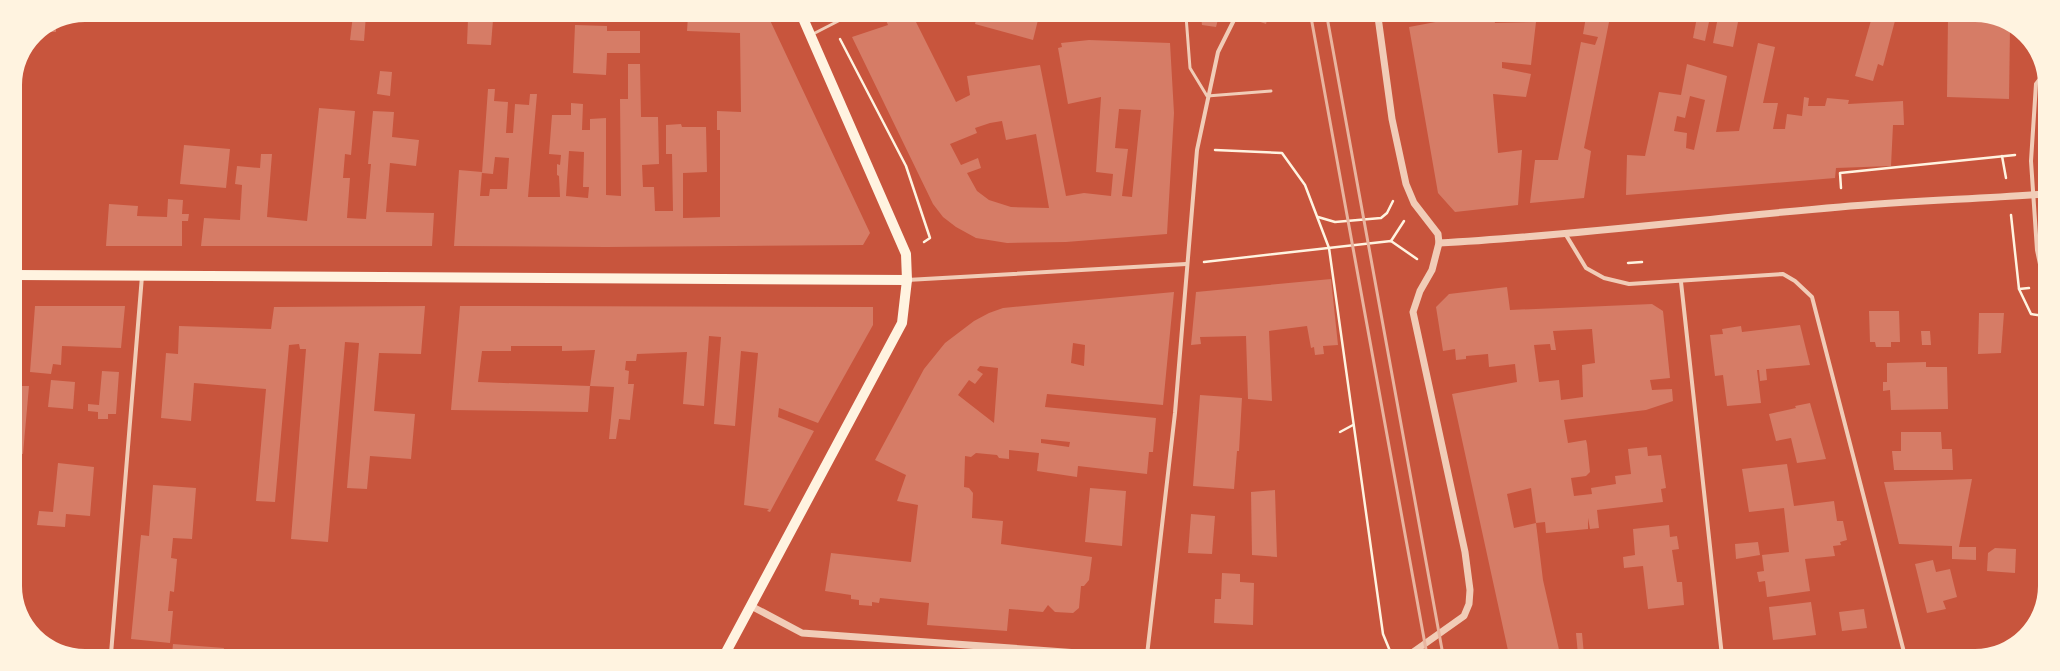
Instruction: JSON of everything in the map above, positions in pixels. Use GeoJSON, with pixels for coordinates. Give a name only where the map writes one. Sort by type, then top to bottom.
{"type":"FeatureCollection","features":[{"type":"Feature","properties":{"kind":"main road"},"geometry":{"type":"LineString","coordinates":[[728,649],[902,323],[907,280],[906,254],[805,22]]}},
{"type":"Feature","properties":{"kind":"main road"},"geometry":{"type":"LineString","coordinates":[[22,275],[907,280]]}},
{"type":"Feature","properties":{"kind":"street"},"geometry":{"type":"LineString","coordinates":[[1148,649],[1175,413],[1196,150],[1218,52],[1233,22]]}},
{"type":"Feature","properties":{"kind":"street"},"geometry":{"type":"LineString","coordinates":[[1379,22],[1392,119],[1406,184],[1414,203],[1438,234],[1439,243],[1432,270],[1420,291],[1413,312],[1465,552],[1470,590],[1469,604],[1464,616],[1417,649]]}},
{"type":"Feature","properties":{"kind":"street"},"geometry":{"type":"LineString","coordinates":[[2038,82],[2036,84],[2031,161],[2038,255]]}},
{"type":"Feature","properties":{"kind":"street"},"geometry":{"type":"LineString","coordinates":[[1439,243],[1566,235],[1625,227],[1842,207],[2038,194]]}},
{"type":"Feature","properties":{"kind":"street"},"geometry":{"type":"LineString","coordinates":[[1566,235],[1586,268],[1604,278],[1629,284],[1681,282],[1783,274],[1812,297],[1903,649]]}},
{"type":"Feature","properties":{"kind":"street"},"geometry":{"type":"LineString","coordinates":[[907,280],[1186,264]]}},
{"type":"Feature","properties":{"kind":"street"},"geometry":{"type":"LineString","coordinates":[[111,649],[142,276]]}},
{"type":"Feature","properties":{"kind":"street"},"geometry":{"type":"LineString","coordinates":[[1681,282],[1721,649]]}},
{"type":"Feature","properties":{"kind":"street"},"geometry":{"type":"LineString","coordinates":[[751,606],[802,633],[1023,649]]}},
{"type":"Feature","properties":{"kind":"lane"},"geometry":{"type":"LineString","coordinates":[[811,35],[837,22]]}},
{"type":"Feature","properties":{"kind":"lane"},"geometry":{"type":"LineString","coordinates":[[1186,22],[1190,68],[1207,96],[1271,91]]}},
{"type":"Feature","properties":{"kind":"path"},"geometry":{"type":"LineString","coordinates":[[832,25],[876,105],[906,166],[925,222],[930,238],[906,254]]}},
{"type":"Feature","properties":{"kind":"path"},"geometry":{"type":"LineString","coordinates":[[1196,150],[1282,153],[1305,185],[1318,217],[1329,248],[1352,425],[1383,634],[1389,649]]}},
{"type":"Feature","properties":{"kind":"path"},"geometry":{"type":"LineString","coordinates":[[1840,173],[2002,156]]}},
{"type":"Feature","properties":{"kind":"path"},"geometry":{"type":"LineString","coordinates":[[1318,217],[1335,222],[1381,218],[1387,213],[1395,197]]}},
{"type":"Feature","properties":{"kind":"path"},"geometry":{"type":"LineString","coordinates":[[2013,226],[2019,289],[2031,314],[2038,315]]}},
{"type":"Feature","properties":{"kind":"path"},"geometry":{"type":"LineString","coordinates":[[1186,264],[1391,241],[1432,270]]}},
{"type":"Feature","properties":{"kind":"path"},"geometry":{"type":"LineString","coordinates":[[1628,262],[1642,262]]}},
{"type":"Feature","properties":{"kind":"path"},"geometry":{"type":"LineString","coordinates":[[1340,432],[1352,425]]}},
{"type":"Feature","properties":{"kind":"building"},"geometry":{"type":"Polygon","coordinates":[[[352,22],[365,22],[364,41],[350,40],[352,22]]]}},
{"type":"Feature","properties":{"kind":"building"},"geometry":{"type":"Polygon","coordinates":[[[468,22],[493,22],[491,45],[467,44],[468,22]]]}},
{"type":"Feature","properties":{"kind":"building"},"geometry":{"type":"Polygon","coordinates":[[[688,22],[771,22],[870,233],[863,245],[606,247],[454,246],[459,170],[482,172],[480,196],[489,196],[490,189],[507,189],[509,158],[495,157],[493,174],[482,173],[488,89],[495,89],[494,101],[508,102],[506,133],[513,133],[515,104],[529,105],[530,94],[537,94],[528,197],[560,197],[557,164],[560,165],[561,155],[549,154],[552,115],[571,115],[571,103],[583,104],[582,130],[590,130],[590,119],[606,118],[606,195],[621,196],[620,99],[628,99],[628,64],[640,64],[641,117],[658,117],[659,164],[642,165],[643,187],[654,187],[655,211],[673,211],[672,154],[666,154],[666,125],[681,124],[682,127],[706,127],[707,172],[683,173],[683,218],[720,217],[720,130],[717,130],[717,111],[741,112],[740,33],[687,31],[688,22]],[[569,151],[566,196],[588,198],[589,187],[583,187],[584,152],[569,151]]]}},
{"type":"Feature","properties":{"kind":"building"},"geometry":{"type":"Polygon","coordinates":[[[887,22],[916,22],[956,102],[970,95],[967,76],[1040,65],[1066,196],[1084,193],[1111,196],[1113,174],[1096,172],[1101,97],[1068,104],[1058,48],[1062,47],[1061,43],[1089,40],[1170,43],[1174,113],[1167,234],[1066,242],[1007,243],[976,238],[956,227],[943,217],[933,204],[852,37],[888,25],[887,22]],[[1119,109],[1115,148],[1128,149],[1122,196],[1132,197],[1141,110],[1119,109]],[[1002,121],[975,128],[977,133],[950,144],[961,165],[978,158],[981,168],[967,173],[977,191],[989,200],[1011,207],[1049,208],[1036,134],[1006,140],[1002,121]]]}},
{"type":"Feature","properties":{"kind":"building"},"geometry":{"type":"Polygon","coordinates":[[[976,22],[1038,22],[1033,40],[975,24],[976,22]]]}},
{"type":"Feature","properties":{"kind":"building"},"geometry":{"type":"Polygon","coordinates":[[[1202,22],[1217,22],[1216,27],[1202,25],[1202,22]]]}},
{"type":"Feature","properties":{"kind":"building"},"geometry":{"type":"Polygon","coordinates":[[[1436,22],[1536,22],[1531,65],[1502,62],[1502,68],[1531,74],[1526,97],[1493,94],[1498,153],[1522,150],[1518,205],[1455,212],[1438,193],[1409,27],[1436,22]]]}},
{"type":"Feature","properties":{"kind":"building"},"geometry":{"type":"Polygon","coordinates":[[[1585,22],[1609,22],[1584,148],[1591,151],[1584,198],[1530,203],[1535,160],[1558,160],[1581,42],[1595,45],[1598,37],[1583,34],[1585,22]]]}},
{"type":"Feature","properties":{"kind":"building"},"geometry":{"type":"Polygon","coordinates":[[[1696,22],[1709,22],[1705,41],[1693,38],[1696,22]]]}},
{"type":"Feature","properties":{"kind":"building"},"geometry":{"type":"Polygon","coordinates":[[[1717,22],[1738,22],[1733,47],[1713,43],[1717,22]]]}},
{"type":"Feature","properties":{"kind":"building"},"geometry":{"type":"Polygon","coordinates":[[[1871,22],[1895,22],[1883,66],[1878,64],[1873,81],[1855,76],[1871,22]]]}},
{"type":"Feature","properties":{"kind":"building"},"geometry":{"type":"Polygon","coordinates":[[[1948,22],[1975,22],[1992,24],[2010,33],[2009,99],[1947,97],[1948,22]]]}},
{"type":"Feature","properties":{"kind":"building"},"geometry":{"type":"Polygon","coordinates":[[[575,25],[607,26],[607,31],[640,31],[640,53],[607,53],[606,75],[573,73],[575,25]]]}},
{"type":"Feature","properties":{"kind":"building"},"geometry":{"type":"Polygon","coordinates":[[[1758,43],[1775,47],[1763,103],[1778,103],[1773,129],[1785,129],[1787,114],[1802,116],[1804,97],[1809,98],[1808,106],[1825,106],[1827,98],[1849,100],[1848,104],[1903,101],[1904,125],[1893,125],[1891,166],[1836,168],[1835,178],[1626,195],[1627,155],[1645,156],[1659,92],[1681,95],[1687,64],[1727,76],[1716,132],[1739,131],[1758,43]],[[1690,96],[1685,118],[1677,116],[1674,131],[1687,133],[1686,148],[1694,150],[1705,100],[1690,96]]]}},
{"type":"Feature","properties":{"kind":"building"},"geometry":{"type":"Polygon","coordinates":[[[380,71],[392,72],[390,96],[377,94],[380,71]]]}},
{"type":"Feature","properties":{"kind":"building"},"geometry":{"type":"Polygon","coordinates":[[[319,108],[355,111],[351,155],[345,154],[343,178],[350,178],[347,218],[366,219],[371,164],[368,164],[373,111],[394,112],[392,137],[419,140],[416,166],[390,163],[386,212],[434,213],[432,246],[201,246],[204,218],[240,220],[242,185],[235,184],[237,166],[260,168],[261,154],[272,154],[267,217],[307,221],[319,108]]]}},
{"type":"Feature","properties":{"kind":"building"},"geometry":{"type":"Polygon","coordinates":[[[184,145],[230,149],[226,188],[180,184],[184,145]]]}},
{"type":"Feature","properties":{"kind":"building"},"geometry":{"type":"Polygon","coordinates":[[[168,199],[183,200],[182,214],[189,214],[188,221],[182,221],[182,246],[106,246],[109,204],[138,206],[137,216],[167,217],[168,199]]]}},
{"type":"Feature","properties":{"kind":"building"},"geometry":{"type":"Polygon","coordinates":[[[1331,279],[1338,345],[1323,346],[1324,354],[1315,355],[1314,347],[1311,348],[1307,326],[1269,331],[1272,401],[1248,399],[1246,336],[1200,337],[1201,344],[1191,345],[1196,292],[1331,279]]]}},
{"type":"Feature","properties":{"kind":"building"},"geometry":{"type":"Polygon","coordinates":[[[1507,287],[1510,310],[1652,304],[1663,311],[1670,378],[1650,380],[1652,390],[1672,389],[1673,401],[1646,410],[1564,420],[1568,443],[1586,440],[1587,444],[1590,472],[1586,476],[1571,478],[1574,496],[1592,494],[1591,488],[1616,484],[1615,476],[1631,474],[1628,449],[1647,447],[1648,456],[1661,455],[1666,488],[1661,489],[1663,502],[1597,510],[1599,528],[1590,529],[1588,518],[1588,529],[1546,533],[1545,522],[1536,523],[1543,580],[1559,649],[1508,649],[1452,394],[1517,382],[1515,364],[1489,367],[1488,354],[1466,356],[1466,359],[1456,360],[1455,349],[1443,351],[1436,307],[1449,294],[1507,287]],[[1592,329],[1553,331],[1556,350],[1551,350],[1550,344],[1534,345],[1539,382],[1559,380],[1561,400],[1583,397],[1582,365],[1595,363],[1592,329]],[[1531,488],[1507,494],[1514,528],[1536,523],[1531,488]]]}},
{"type":"Feature","properties":{"kind":"building"},"geometry":{"type":"Polygon","coordinates":[[[1174,292],[1163,405],[1047,394],[1045,407],[1156,418],[1153,452],[1149,452],[1147,474],[1078,466],[1077,477],[1037,471],[1039,453],[1009,450],[1009,459],[999,458],[997,455],[976,453],[971,457],[965,456],[964,487],[969,488],[973,493],[972,518],[1003,521],[1001,544],[1092,557],[1089,580],[1084,586],[1081,586],[1079,608],[1073,613],[1055,612],[1048,605],[1043,612],[1009,609],[1007,631],[927,625],[929,603],[880,598],[879,603],[872,602],[872,606],[859,605],[859,600],[851,599],[851,595],[825,591],[831,553],[911,562],[918,505],[897,501],[906,475],[875,460],[924,369],[945,343],[974,321],[1003,308],[1174,292]],[[1073,343],[1071,363],[1084,366],[1085,345],[1073,343]],[[980,366],[977,370],[983,374],[975,384],[969,380],[958,395],[994,423],[998,368],[980,366]],[[1041,439],[1041,443],[1069,447],[1070,442],[1041,439]]]}},
{"type":"Feature","properties":{"kind":"building"},"geometry":{"type":"Polygon","coordinates":[[[35,306],[125,306],[121,348],[62,346],[61,365],[53,364],[51,374],[30,372],[35,306]]]}},
{"type":"Feature","properties":{"kind":"building"},"geometry":{"type":"Polygon","coordinates":[[[425,306],[421,354],[379,353],[374,411],[415,414],[411,459],[370,456],[367,489],[347,488],[359,343],[345,342],[328,542],[291,539],[306,349],[300,349],[299,344],[289,345],[275,502],[256,501],[266,389],[194,383],[191,421],[161,418],[166,353],[178,354],[179,326],[271,329],[274,307],[425,306]]]}},
{"type":"Feature","properties":{"kind":"building"},"geometry":{"type":"Polygon","coordinates":[[[460,306],[873,307],[873,325],[818,423],[779,408],[778,417],[814,431],[770,512],[767,511],[769,509],[744,505],[758,353],[741,351],[735,426],[714,424],[721,337],[709,336],[704,406],[683,404],[687,352],[637,354],[636,361],[626,361],[625,370],[629,371],[628,384],[634,384],[630,420],[619,419],[616,439],[609,439],[614,387],[590,386],[588,412],[451,410],[460,306]],[[511,346],[511,351],[482,351],[478,382],[590,386],[595,350],[562,351],[562,346],[511,346]]]}},
{"type":"Feature","properties":{"kind":"building"},"geometry":{"type":"Polygon","coordinates":[[[1869,311],[1899,311],[1900,342],[1891,342],[1891,347],[1876,347],[1875,342],[1870,342],[1869,311]]]}},
{"type":"Feature","properties":{"kind":"building"},"geometry":{"type":"Polygon","coordinates":[[[1979,313],[2004,313],[2001,353],[1978,354],[1979,313]]]}},
{"type":"Feature","properties":{"kind":"building"},"geometry":{"type":"Polygon","coordinates":[[[1800,325],[1810,365],[1766,369],[1767,380],[1760,381],[1759,370],[1757,370],[1761,403],[1727,406],[1723,375],[1715,376],[1710,335],[1723,334],[1722,329],[1741,326],[1742,332],[1800,325]]]}},
{"type":"Feature","properties":{"kind":"building"},"geometry":{"type":"Polygon","coordinates":[[[1921,331],[1930,331],[1931,345],[1922,345],[1921,331]]]}},
{"type":"Feature","properties":{"kind":"building"},"geometry":{"type":"Polygon","coordinates":[[[1926,362],[1926,367],[1947,367],[1948,409],[1891,410],[1890,390],[1883,391],[1883,382],[1887,382],[1887,363],[1926,362]]]}},
{"type":"Feature","properties":{"kind":"building"},"geometry":{"type":"Polygon","coordinates":[[[102,371],[119,372],[116,414],[108,414],[108,419],[98,419],[98,412],[88,411],[88,404],[99,405],[102,371]]]}},
{"type":"Feature","properties":{"kind":"building"},"geometry":{"type":"Polygon","coordinates":[[[51,380],[75,382],[73,409],[48,407],[51,380]]]}},
{"type":"Feature","properties":{"kind":"building"},"geometry":{"type":"Polygon","coordinates":[[[22,386],[29,386],[23,454],[22,386]]]}},
{"type":"Feature","properties":{"kind":"building"},"geometry":{"type":"Polygon","coordinates":[[[1200,395],[1242,398],[1239,451],[1237,451],[1234,489],[1193,486],[1200,395]]]}},
{"type":"Feature","properties":{"kind":"building"},"geometry":{"type":"Polygon","coordinates":[[[1810,403],[1826,459],[1797,463],[1791,438],[1776,441],[1769,414],[1796,408],[1795,406],[1810,403]]]}},
{"type":"Feature","properties":{"kind":"building"},"geometry":{"type":"Polygon","coordinates":[[[1901,432],[1941,432],[1942,449],[1952,449],[1953,470],[1894,470],[1892,451],[1901,451],[1901,432]]]}},
{"type":"Feature","properties":{"kind":"building"},"geometry":{"type":"Polygon","coordinates":[[[58,463],[94,467],[90,516],[66,514],[65,527],[37,525],[39,511],[53,512],[58,463]]]}},
{"type":"Feature","properties":{"kind":"building"},"geometry":{"type":"Polygon","coordinates":[[[1787,464],[1794,506],[1834,501],[1837,521],[1843,521],[1847,540],[1840,542],[1841,545],[1833,546],[1835,556],[1805,559],[1810,591],[1767,597],[1765,581],[1759,582],[1757,572],[1764,571],[1762,555],[1789,552],[1784,508],[1749,512],[1742,469],[1787,464]]]}},
{"type":"Feature","properties":{"kind":"building"},"geometry":{"type":"Polygon","coordinates":[[[1972,479],[1959,547],[1976,547],[1976,560],[1952,559],[1952,546],[1899,544],[1884,482],[1972,479]]]}},
{"type":"Feature","properties":{"kind":"building"},"geometry":{"type":"Polygon","coordinates":[[[153,485],[196,488],[192,539],[173,538],[171,558],[177,559],[174,592],[170,591],[168,611],[173,611],[170,643],[131,639],[141,535],[149,536],[153,485]]]}},
{"type":"Feature","properties":{"kind":"building"},"geometry":{"type":"Polygon","coordinates":[[[1090,488],[1126,491],[1122,546],[1085,542],[1090,488]]]}},
{"type":"Feature","properties":{"kind":"building"},"geometry":{"type":"Polygon","coordinates":[[[1275,490],[1277,557],[1252,555],[1251,492],[1275,490]]]}},
{"type":"Feature","properties":{"kind":"building"},"geometry":{"type":"Polygon","coordinates":[[[1191,514],[1215,516],[1212,554],[1188,553],[1191,514]]]}},
{"type":"Feature","properties":{"kind":"building"},"geometry":{"type":"Polygon","coordinates":[[[1669,525],[1670,537],[1677,536],[1679,549],[1672,550],[1677,582],[1682,582],[1684,605],[1648,609],[1643,566],[1624,568],[1623,557],[1635,555],[1633,529],[1669,525]]]}},
{"type":"Feature","properties":{"kind":"building"},"geometry":{"type":"Polygon","coordinates":[[[1758,542],[1760,555],[1736,559],[1735,544],[1758,542]]]}},
{"type":"Feature","properties":{"kind":"building"},"geometry":{"type":"Polygon","coordinates":[[[1995,548],[2016,549],[2015,573],[1987,571],[1988,553],[1995,548]]]}},
{"type":"Feature","properties":{"kind":"building"},"geometry":{"type":"Polygon","coordinates":[[[1933,560],[1936,572],[1950,569],[1957,597],[1943,601],[1946,609],[1927,613],[1915,564],[1933,560]]]}},
{"type":"Feature","properties":{"kind":"building"},"geometry":{"type":"Polygon","coordinates":[[[1222,573],[1240,574],[1240,582],[1254,583],[1253,625],[1214,623],[1215,599],[1221,599],[1222,573]]]}},
{"type":"Feature","properties":{"kind":"building"},"geometry":{"type":"Polygon","coordinates":[[[1811,602],[1816,635],[1773,640],[1769,607],[1811,602]]]}},
{"type":"Feature","properties":{"kind":"building"},"geometry":{"type":"Polygon","coordinates":[[[1864,609],[1867,628],[1842,631],[1839,612],[1864,609]]]}},
{"type":"Feature","properties":{"kind":"building"},"geometry":{"type":"Polygon","coordinates":[[[1576,633],[1582,633],[1583,649],[1577,649],[1576,633]]]}},
{"type":"Feature","properties":{"kind":"building"},"geometry":{"type":"Polygon","coordinates":[[[173,644],[224,648],[224,649],[172,649],[173,644]]]}},
{"type":"Feature","properties":{"kind":"railway"},"geometry":{"type":"LineString","coordinates":[[1312,22],[1426,649]]}},
{"type":"Feature","properties":{"kind":"railway"},"geometry":{"type":"LineString","coordinates":[[1328,22],[1442,649]]}}]}
